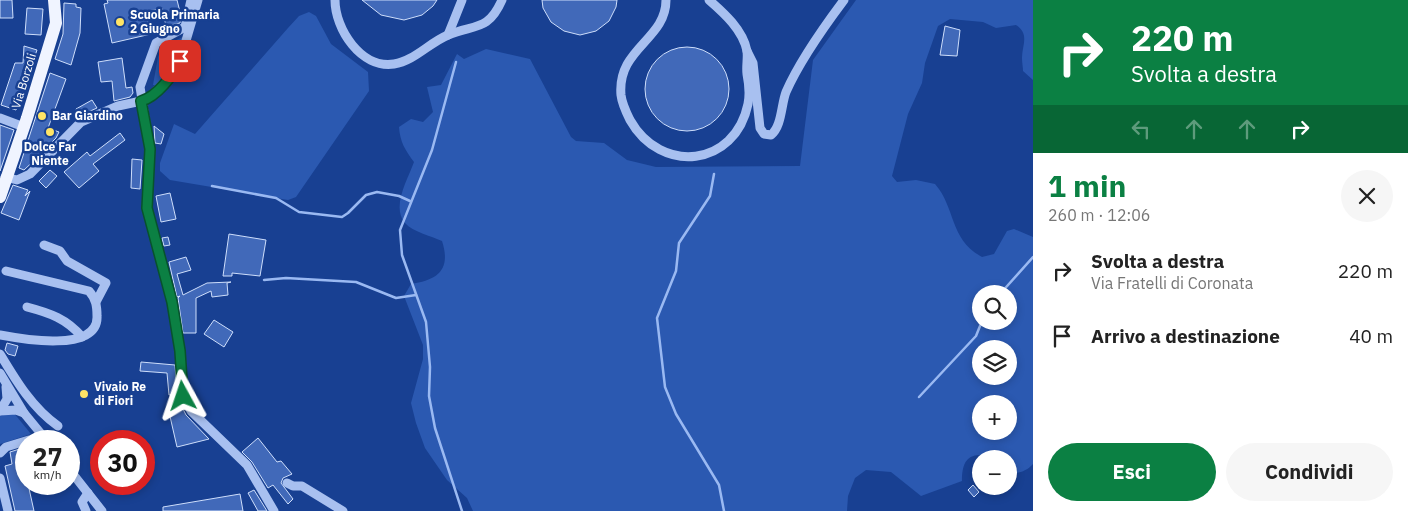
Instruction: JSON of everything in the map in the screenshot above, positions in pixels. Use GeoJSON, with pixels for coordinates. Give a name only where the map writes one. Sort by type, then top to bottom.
{"type":"FeatureCollection","features":[{"type":"Feature","properties":{"kind":"main road","name":"Via Borzoli"},"geometry":{"type":"LineString","coordinates":[[0,197],[3,181],[24,127],[56,23],[54,0]]}},
{"type":"Feature","properties":{"kind":"street"},"geometry":{"type":"LineString","coordinates":[[191,0],[185,27],[156,43],[141,86],[141,101],[150,149],[147,208],[172,302],[180,351],[183,396],[191,411],[247,464],[274,511]]}},
{"type":"Feature","properties":{"kind":"street"},"geometry":{"type":"LineString","coordinates":[[3,181],[27,177],[81,122],[100,112],[146,100],[174,73],[180,61],[198,0]]}},
{"type":"Feature","properties":{"kind":"street"},"geometry":{"type":"LineString","coordinates":[[335,0],[341,27],[361,53],[378,63],[395,64],[448,35],[484,25],[492,18],[502,0]]}},
{"type":"Feature","properties":{"kind":"street"},"geometry":{"type":"LineString","coordinates":[[448,35],[462,0]]}},
{"type":"Feature","properties":{"kind":"street"},"geometry":{"type":"LineString","coordinates":[[666,0],[663,16],[655,30],[630,58],[622,71],[620,86],[626,112],[635,129],[653,146],[672,154],[691,157],[707,154],[729,141],[739,127],[749,102],[747,51]]}},
{"type":"Feature","properties":{"kind":"street"},"geometry":{"type":"LineString","coordinates":[[709,0],[736,28],[753,63],[760,128],[764,134],[771,135],[778,124],[785,95],[792,80],[827,22],[844,0]]}},
{"type":"Feature","properties":{"kind":"street"},"geometry":{"type":"LineString","coordinates":[[0,118],[24,127]]}},
{"type":"Feature","properties":{"kind":"street"},"geometry":{"type":"LineString","coordinates":[[44,245],[60,251],[67,261],[106,282],[96,302]]}},
{"type":"Feature","properties":{"kind":"street"},"geometry":{"type":"LineString","coordinates":[[0,335],[45,341],[82,337],[90,333],[98,320],[96,302],[89,291],[6,271]]}},
{"type":"Feature","properties":{"kind":"street"},"geometry":{"type":"LineString","coordinates":[[27,307],[55,315],[73,327],[82,337]]}},
{"type":"Feature","properties":{"kind":"street"},"geometry":{"type":"LineString","coordinates":[[0,354],[18,384],[50,420],[58,426]]}},
{"type":"Feature","properties":{"kind":"street"},"geometry":{"type":"LineString","coordinates":[[0,411],[7,399],[1,378]]}},
{"type":"Feature","properties":{"kind":"street"},"geometry":{"type":"LineString","coordinates":[[1,378],[24,413],[38,430]]}},
{"type":"Feature","properties":{"kind":"street"},"geometry":{"type":"LineString","coordinates":[[0,411],[16,410],[24,413]]}},
{"type":"Feature","properties":{"kind":"street"},"geometry":{"type":"LineString","coordinates":[[0,453],[6,447],[15,444]]}},
{"type":"Feature","properties":{"kind":"street"},"geometry":{"type":"LineString","coordinates":[[0,478],[8,511]]}},
{"type":"Feature","properties":{"kind":"street"},"geometry":{"type":"LineString","coordinates":[[287,482],[293,486],[302,486],[343,511]]}},
{"type":"Feature","properties":{"kind":"street"},"geometry":{"type":"LineString","coordinates":[[80,483],[102,511]]}},
{"type":"Feature","properties":{"kind":"street"},"geometry":{"type":"LineString","coordinates":[[86,511],[82,502],[88,493]]}},
{"type":"Feature","properties":{"kind":"street"},"geometry":{"type":"LineString","coordinates":[[0,501],[2,511]]}},
{"type":"Feature","properties":{"kind":"shaded area"},"geometry":{"type":"Polygon","coordinates":[[[856,0],[1033,0],[1033,80],[1023,71],[1024,36],[1023,32],[1016,25],[996,28],[983,22],[950,19],[938,26],[925,63],[922,83],[908,114],[892,176],[897,182],[916,180],[935,184],[947,203],[958,232],[971,250],[982,257],[994,254],[1007,231],[1014,229],[1033,237],[1033,464],[1022,472],[1017,473],[1017,450],[972,450],[972,457],[968,459],[964,466],[962,481],[921,496],[891,472],[866,470],[855,478],[848,496],[847,511],[473,511],[467,498],[447,480],[425,448],[411,403],[423,359],[423,345],[404,296],[411,284],[429,280],[440,272],[444,266],[445,259],[442,241],[408,226],[401,216],[400,209],[402,193],[414,162],[403,146],[399,127],[411,119],[423,122],[433,112],[427,87],[441,85],[457,54],[464,59],[486,49],[530,59],[571,137],[576,141],[604,143],[627,160],[656,167],[800,166],[813,60],[856,0]]]}},
{"type":"Feature","properties":{"kind":"shaded area"},"geometry":{"type":"Polygon","coordinates":[[[309,12],[316,16],[331,44],[368,72],[369,91],[296,197],[288,200],[170,180],[160,171],[160,163],[174,124],[195,134],[299,16],[309,12]]]}},
{"type":"Feature","properties":{"kind":"shaded area"},"geometry":{"type":"Polygon","coordinates":[[[185,36],[180,61],[161,86],[153,85],[158,57],[163,46],[185,36]]]}},
{"type":"Feature","properties":{"kind":"shaded area"},"geometry":{"type":"Polygon","coordinates":[[[13,412],[28,430],[15,430],[15,439],[0,444],[0,416],[13,412]]]}},
{"type":"Feature","properties":{"kind":"building"},"geometry":{"type":"Polygon","coordinates":[[[0,0],[12,0],[13,18],[0,18],[0,0]]]}},
{"type":"Feature","properties":{"kind":"building"},"geometry":{"type":"Polygon","coordinates":[[[107,0],[177,0],[181,16],[180,23],[166,26],[162,8],[146,12],[151,34],[112,43],[104,4],[108,3],[107,0]]]}},
{"type":"Feature","properties":{"kind":"building"},"geometry":{"type":"Polygon","coordinates":[[[362,0],[437,0],[422,15],[404,20],[381,15],[362,0]]]}},
{"type":"Feature","properties":{"kind":"building"},"geometry":{"type":"Polygon","coordinates":[[[542,0],[617,0],[616,7],[609,21],[596,31],[580,35],[564,31],[551,22],[543,8],[542,0]]]}},
{"type":"Feature","properties":{"kind":"building"},"geometry":{"type":"Polygon","coordinates":[[[64,3],[76,4],[76,7],[81,8],[80,33],[71,65],[55,59],[63,34],[64,3]]]}},
{"type":"Feature","properties":{"kind":"building"},"geometry":{"type":"Polygon","coordinates":[[[27,8],[43,9],[41,35],[25,34],[27,8]]]}},
{"type":"Feature","properties":{"kind":"building"},"geometry":{"type":"Polygon","coordinates":[[[945,26],[960,30],[957,56],[940,55],[945,26]]]}},
{"type":"Feature","properties":{"kind":"building"},"geometry":{"type":"Polygon","coordinates":[[[24,46],[37,50],[16,110],[1,105],[15,63],[23,63],[24,46]]]}},
{"type":"Feature","properties":{"kind":"building"},"geometry":{"type":"Polygon","coordinates":[[[687,47],[703,50],[717,59],[726,73],[729,89],[726,105],[717,119],[703,128],[687,131],[671,128],[657,119],[648,105],[645,89],[648,73],[657,59],[671,50],[687,47]]]}},
{"type":"Feature","properties":{"kind":"building"},"geometry":{"type":"Polygon","coordinates":[[[190,48],[197,53],[191,60],[188,58],[190,48]]]}},
{"type":"Feature","properties":{"kind":"building"},"geometry":{"type":"Polygon","coordinates":[[[122,58],[126,88],[132,87],[133,93],[130,97],[114,101],[112,81],[101,82],[98,62],[122,58]]]}},
{"type":"Feature","properties":{"kind":"building"},"geometry":{"type":"Polygon","coordinates":[[[50,73],[66,79],[48,128],[59,132],[49,145],[45,144],[41,154],[24,170],[19,168],[50,73]]]}},
{"type":"Feature","properties":{"kind":"building"},"geometry":{"type":"Polygon","coordinates":[[[92,100],[97,108],[79,116],[76,109],[92,100]]]}},
{"type":"Feature","properties":{"kind":"building"},"geometry":{"type":"Polygon","coordinates":[[[0,125],[14,130],[0,171],[0,125]]]}},
{"type":"Feature","properties":{"kind":"building"},"geometry":{"type":"Polygon","coordinates":[[[154,126],[164,134],[161,144],[155,143],[154,126]]]}},
{"type":"Feature","properties":{"kind":"building"},"geometry":{"type":"Polygon","coordinates":[[[120,133],[125,140],[93,164],[99,171],[79,188],[64,172],[87,152],[90,156],[120,133]]]}},
{"type":"Feature","properties":{"kind":"building"},"geometry":{"type":"Polygon","coordinates":[[[132,159],[142,160],[140,189],[131,188],[132,159]]]}},
{"type":"Feature","properties":{"kind":"building"},"geometry":{"type":"Polygon","coordinates":[[[50,170],[57,176],[46,188],[39,181],[50,170]]]}},
{"type":"Feature","properties":{"kind":"building"},"geometry":{"type":"Polygon","coordinates":[[[13,185],[28,190],[25,196],[30,191],[19,220],[1,213],[13,185]]]}},
{"type":"Feature","properties":{"kind":"building"},"geometry":{"type":"Polygon","coordinates":[[[170,193],[176,219],[161,222],[156,196],[170,193]]]}},
{"type":"Feature","properties":{"kind":"building"},"geometry":{"type":"Polygon","coordinates":[[[229,234],[266,240],[260,276],[232,273],[232,276],[223,276],[229,234]]]}},
{"type":"Feature","properties":{"kind":"building"},"geometry":{"type":"Polygon","coordinates":[[[168,237],[170,245],[164,246],[162,238],[168,237]]]}},
{"type":"Feature","properties":{"kind":"building"},"geometry":{"type":"Polygon","coordinates":[[[186,257],[191,270],[177,274],[183,295],[207,283],[231,282],[227,283],[228,295],[212,297],[211,291],[196,298],[196,333],[183,333],[178,298],[180,296],[177,297],[169,262],[186,257]]]}},
{"type":"Feature","properties":{"kind":"building"},"geometry":{"type":"Polygon","coordinates":[[[214,320],[233,332],[224,347],[204,334],[214,320]]]}},
{"type":"Feature","properties":{"kind":"building"},"geometry":{"type":"Polygon","coordinates":[[[7,343],[18,346],[15,356],[8,354],[5,350],[7,343]]]}},
{"type":"Feature","properties":{"kind":"building"},"geometry":{"type":"Polygon","coordinates":[[[141,362],[175,365],[177,394],[169,395],[167,373],[140,371],[141,362]]]}},
{"type":"Feature","properties":{"kind":"building"},"geometry":{"type":"Polygon","coordinates":[[[183,409],[186,415],[209,439],[177,447],[169,412],[183,409]]]}},
{"type":"Feature","properties":{"kind":"building"},"geometry":{"type":"Polygon","coordinates":[[[258,438],[277,462],[281,461],[292,474],[283,478],[281,483],[293,499],[288,504],[273,485],[268,488],[252,462],[242,452],[258,438]]]}},
{"type":"Feature","properties":{"kind":"building"},"geometry":{"type":"Polygon","coordinates":[[[15,450],[15,495],[30,495],[34,511],[15,511],[5,466],[12,464],[10,452],[15,450]]]}},
{"type":"Feature","properties":{"kind":"building"},"geometry":{"type":"Polygon","coordinates":[[[972,486],[972,495],[968,490],[972,486]]]}},
{"type":"Feature","properties":{"kind":"building"},"geometry":{"type":"Polygon","coordinates":[[[254,490],[267,511],[258,511],[248,493],[254,490]]]}},
{"type":"Feature","properties":{"kind":"building"},"geometry":{"type":"Polygon","coordinates":[[[240,494],[243,511],[163,511],[163,507],[240,494]]]}},
{"type":"Feature","properties":{"kind":"waterway"},"geometry":{"type":"LineString","coordinates":[[456,62],[432,150],[400,230],[402,255],[426,322],[430,367],[429,396],[435,428],[462,511]]}},
{"type":"Feature","properties":{"kind":"waterway"},"geometry":{"type":"LineString","coordinates":[[714,174],[710,196],[679,243],[676,271],[657,318],[665,387],[676,414],[719,485],[724,511]]}},
{"type":"Feature","properties":{"kind":"waterway"},"geometry":{"type":"LineString","coordinates":[[212,186],[276,198],[299,212],[342,217],[366,195],[377,192],[399,196],[410,201]]}},
{"type":"Feature","properties":{"kind":"waterway"},"geometry":{"type":"LineString","coordinates":[[1008,285],[1033,257]]}},
{"type":"Feature","properties":{"kind":"waterway"},"geometry":{"type":"LineString","coordinates":[[264,280],[286,278],[356,282],[396,298],[416,295]]}},
{"type":"Feature","properties":{"kind":"waterway"},"geometry":{"type":"LineString","coordinates":[[919,397],[976,336],[978,330]]}},
{"type":"Feature","properties":{"kind":"place","name":"Scuola Primaria 2 Giugno"},"geometry":{"type":"Point","coordinates":[120,22]}},
{"type":"Feature","properties":{"kind":"place","name":"Bar Giardino"},"geometry":{"type":"Point","coordinates":[42,116]}},
{"type":"Feature","properties":{"kind":"place","name":"Dolce Far Niente"},"geometry":{"type":"Point","coordinates":[50,132]}},
{"type":"Feature","properties":{"kind":"place","name":"Vivaio Re di Fiori"},"geometry":{"type":"Point","coordinates":[84,394]}},
{"type":"Feature","properties":{"kind":"route"},"geometry":{"type":"LineString","coordinates":[[180,61],[174,73],[162,86],[146,100],[141,101],[150,149],[147,208],[172,302],[180,351],[183,396]]}}]}
